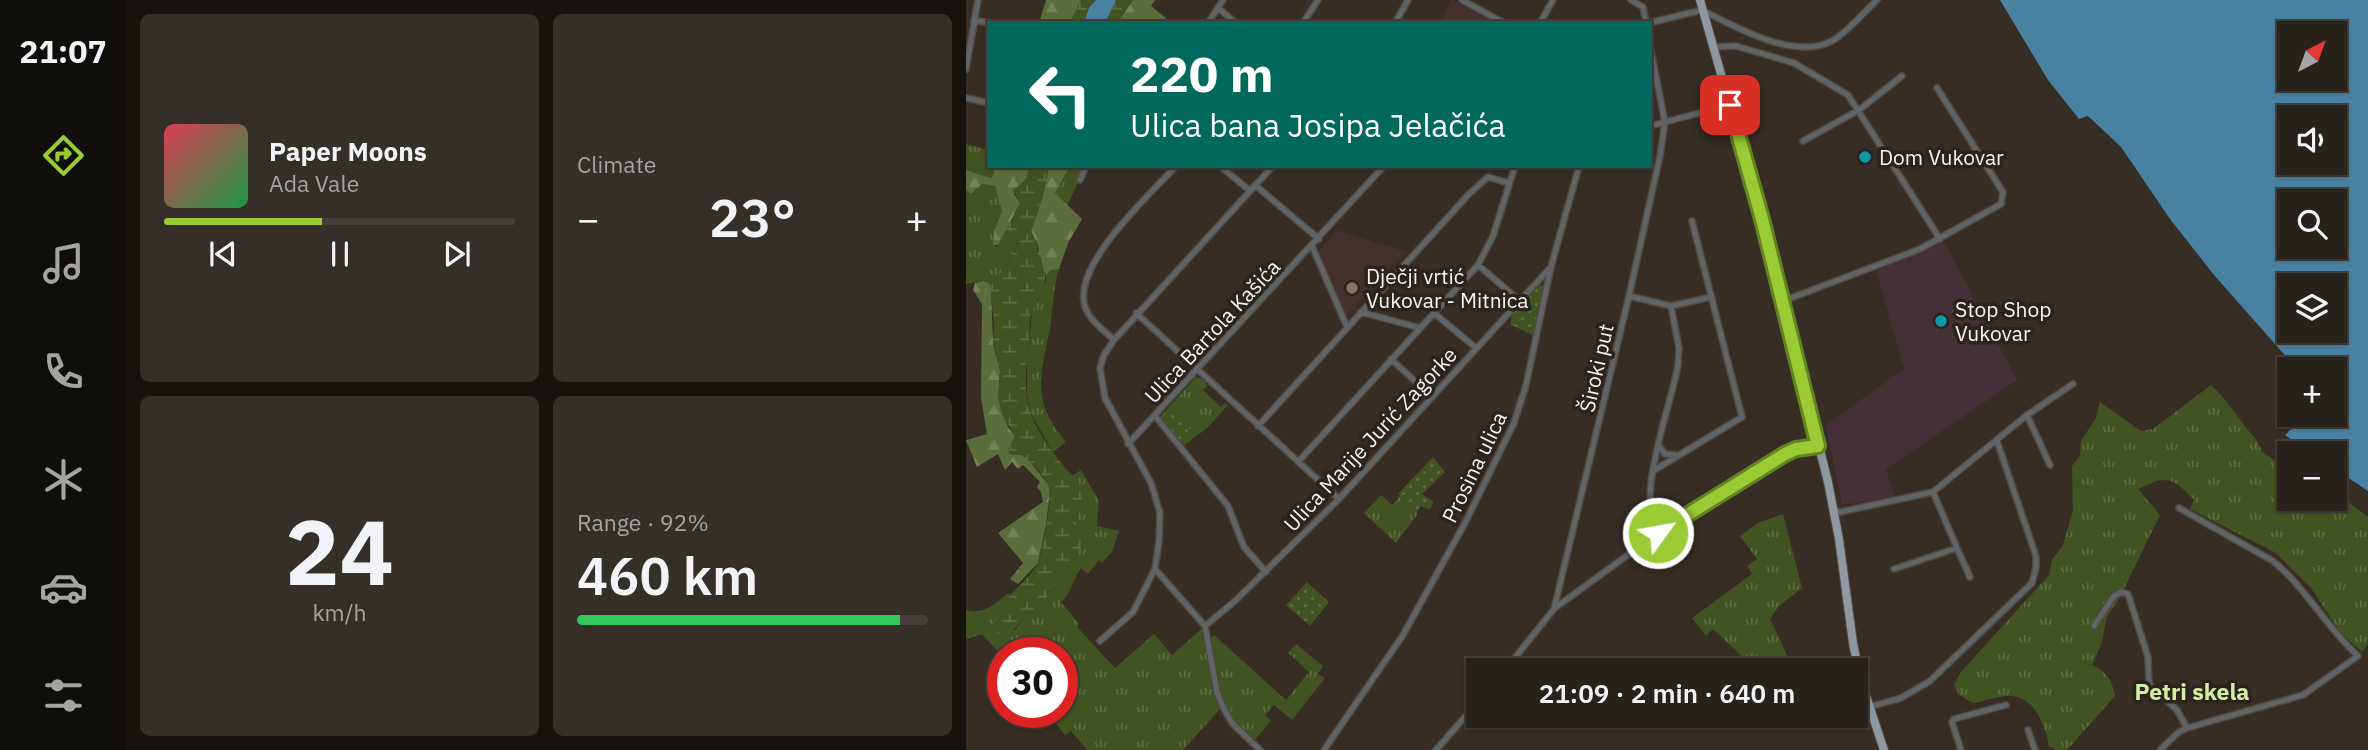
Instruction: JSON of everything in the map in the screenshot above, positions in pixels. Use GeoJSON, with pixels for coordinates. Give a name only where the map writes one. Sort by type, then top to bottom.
{"type":"FeatureCollection","features":[{"type":"Feature","properties":{"kind":"main road"},"geometry":{"type":"LineString","coordinates":[[1700,0],[1783,301],[1834,511],[1853,643],[1869,707],[1884,750]]}},
{"type":"Feature","properties":{"kind":"street"},"geometry":{"type":"LineString","coordinates":[[966,69],[978,0]]}},
{"type":"Feature","properties":{"kind":"street"},"geometry":{"type":"LineString","coordinates":[[1209,21],[1223,0]]}},
{"type":"Feature","properties":{"kind":"street"},"geometry":{"type":"LineString","coordinates":[[1304,21],[1318,0]]}},
{"type":"Feature","properties":{"kind":"street"},"geometry":{"type":"LineString","coordinates":[[1396,21],[1408,0]]}},
{"type":"Feature","properties":{"kind":"street"},"geometry":{"type":"LineString","coordinates":[[1462,0],[1500,21]]}},
{"type":"Feature","properties":{"kind":"street"},"geometry":{"type":"LineString","coordinates":[[1541,21],[1553,0]]}},
{"type":"Feature","properties":{"kind":"street"},"geometry":{"type":"LineString","coordinates":[[1631,0],[1642,3],[1646,21]]}},
{"type":"Feature","properties":{"kind":"street"},"geometry":{"type":"LineString","coordinates":[[1652,22],[1702,10],[1738,28],[1783,44],[1814,46],[1835,39],[1877,0]]}},
{"type":"Feature","properties":{"kind":"street"},"geometry":{"type":"LineString","coordinates":[[1218,8],[1234,21]]}},
{"type":"Feature","properties":{"kind":"street"},"geometry":{"type":"LineString","coordinates":[[974,20],[987,23]]}},
{"type":"Feature","properties":{"kind":"street"},"geometry":{"type":"LineString","coordinates":[[1713,47],[1736,46],[1794,63],[1848,95],[1940,239]]}},
{"type":"Feature","properties":{"kind":"street","name":"Široki put"},"geometry":{"type":"LineString","coordinates":[[1515,658],[1554,609],[1629,296],[1665,122],[1652,56]]}},
{"type":"Feature","properties":{"kind":"street"},"geometry":{"type":"LineString","coordinates":[[1803,141],[1859,110],[1902,76]]}},
{"type":"Feature","properties":{"kind":"street"},"geometry":{"type":"LineString","coordinates":[[1652,86],[1658,87]]}},
{"type":"Feature","properties":{"kind":"street"},"geometry":{"type":"LineString","coordinates":[[1783,301],[1909,254],[2001,204],[2003,192],[1937,88]]}},
{"type":"Feature","properties":{"kind":"street"},"geometry":{"type":"LineString","coordinates":[[966,98],[987,103]]}},
{"type":"Feature","properties":{"kind":"street"},"geometry":{"type":"LineString","coordinates":[[1652,125],[1730,105]]}},
{"type":"Feature","properties":{"kind":"street"},"geometry":{"type":"LineString","coordinates":[[1080,180],[1085,168]]}},
{"type":"Feature","properties":{"kind":"street"},"geometry":{"type":"LineString","coordinates":[[1114,340],[1095,323],[1086,310],[1085,289],[1092,266],[1115,232],[1174,168]]}},
{"type":"Feature","properties":{"kind":"street"},"geometry":{"type":"LineString","coordinates":[[1222,168],[1249,190]]}},
{"type":"Feature","properties":{"kind":"street"},"geometry":{"type":"LineString","coordinates":[[1100,641],[1133,612],[1155,569],[1160,513],[1151,483],[1105,398],[1101,385],[1102,362],[1114,340],[1136,313],[1271,168]]}},
{"type":"Feature","properties":{"kind":"street","name":"Ulica Bartola Kašića"},"geometry":{"type":"LineString","coordinates":[[1128,444],[1382,168]]}},
{"type":"Feature","properties":{"kind":"street"},"geometry":{"type":"LineString","coordinates":[[1297,462],[1478,265],[1493,236],[1514,168]]}},
{"type":"Feature","properties":{"kind":"street","name":"Prosina ulica"},"geometry":{"type":"LineString","coordinates":[[1324,750],[1403,635],[1465,523],[1509,433],[1526,385],[1551,267],[1577,168]]}},
{"type":"Feature","properties":{"kind":"street"},"geometry":{"type":"LineString","coordinates":[[1258,426],[1485,179],[1492,177],[1509,183]]}},
{"type":"Feature","properties":{"kind":"street"},"geometry":{"type":"LineString","coordinates":[[1255,185],[1319,239]]}},
{"type":"Feature","properties":{"kind":"street"},"geometry":{"type":"LineString","coordinates":[[1653,471],[1742,416],[1692,221]]}},
{"type":"Feature","properties":{"kind":"street"},"geometry":{"type":"LineString","coordinates":[[1312,246],[1347,327]]}},
{"type":"Feature","properties":{"kind":"street"},"geometry":{"type":"LineString","coordinates":[[1478,265],[1520,301]]}},
{"type":"Feature","properties":{"kind":"street","name":"Ulica Marije Jurić Zagorke"},"geometry":{"type":"LineString","coordinates":[[1205,626],[1339,499],[1551,267]]}},
{"type":"Feature","properties":{"kind":"street"},"geometry":{"type":"LineString","coordinates":[[1629,296],[1671,306],[1711,297]]}},
{"type":"Feature","properties":{"kind":"street"},"geometry":{"type":"LineString","coordinates":[[1658,533],[1648,507],[1653,471],[1678,365],[1679,348],[1671,306]]}},
{"type":"Feature","properties":{"kind":"street"},"geometry":{"type":"LineString","coordinates":[[1361,312],[1420,328]]}},
{"type":"Feature","properties":{"kind":"street"},"geometry":{"type":"LineString","coordinates":[[1136,313],[1339,499]]}},
{"type":"Feature","properties":{"kind":"street"},"geometry":{"type":"LineString","coordinates":[[1434,313],[1476,348]]}},
{"type":"Feature","properties":{"kind":"street"},"geometry":{"type":"LineString","coordinates":[[1391,359],[1431,396]]}},
{"type":"Feature","properties":{"kind":"street"},"geometry":{"type":"LineString","coordinates":[[1834,511],[1840,512],[1933,492],[2027,415],[2073,384]]}},
{"type":"Feature","properties":{"kind":"street"},"geometry":{"type":"LineString","coordinates":[[2027,415],[2050,465]]}},
{"type":"Feature","properties":{"kind":"street"},"geometry":{"type":"LineString","coordinates":[[1156,416],[1228,506],[1244,547],[1265,572]]}},
{"type":"Feature","properties":{"kind":"street"},"geometry":{"type":"LineString","coordinates":[[1869,707],[1900,698],[1930,681],[2032,583],[2036,556],[1997,441]]}},
{"type":"Feature","properties":{"kind":"street"},"geometry":{"type":"LineString","coordinates":[[1659,446],[1665,454],[1678,455]]}},
{"type":"Feature","properties":{"kind":"street"},"geometry":{"type":"LineString","coordinates":[[1554,609],[1658,533],[1785,454],[1796,449],[1818,446]]}},
{"type":"Feature","properties":{"kind":"street"},"geometry":{"type":"LineString","coordinates":[[1933,492],[1969,577]]}},
{"type":"Feature","properties":{"kind":"street"},"geometry":{"type":"LineString","coordinates":[[2179,508],[2286,571],[2340,640],[2358,656],[2365,657]]}},
{"type":"Feature","properties":{"kind":"street"},"geometry":{"type":"LineString","coordinates":[[1894,569],[1957,548]]}},
{"type":"Feature","properties":{"kind":"street"},"geometry":{"type":"LineString","coordinates":[[1155,569],[1205,626],[1217,692],[1223,707],[1232,723],[1260,750]]}},
{"type":"Feature","properties":{"kind":"street"},"geometry":{"type":"LineString","coordinates":[[2094,626],[2114,596],[2121,592],[2128,594],[2148,657],[2149,684],[2177,710],[2187,728]]}},
{"type":"Feature","properties":{"kind":"street"},"geometry":{"type":"LineString","coordinates":[[2160,750],[2187,728],[2302,695],[2358,656]]}},
{"type":"Feature","properties":{"kind":"street"},"geometry":{"type":"LineString","coordinates":[[1961,750],[1952,722],[1954,719],[2006,705]]}},
{"type":"Feature","properties":{"kind":"street"},"geometry":{"type":"LineString","coordinates":[[1436,750],[1466,716]]}},
{"type":"Feature","properties":{"kind":"street"},"geometry":{"type":"LineString","coordinates":[[2028,730],[2035,750]]}},
{"type":"Feature","properties":{"kind":"shaded area"},"geometry":{"type":"Polygon","coordinates":[[[1453,0],[1490,21],[1440,21],[1453,0]]]}},
{"type":"Feature","properties":{"kind":"shaded area","name":"Dječji vrtić Vukovar - Mitnica"},"geometry":{"type":"Polygon","coordinates":[[[1337,230],[1408,252],[1402,255],[1345,317],[1317,253],[1337,230]]]}},
{"type":"Feature","properties":{"kind":"shaded area"},"geometry":{"type":"Polygon","coordinates":[[[1944,241],[2017,380],[1886,469],[1895,497],[1842,505],[1826,425],[1904,369],[1876,271],[1944,241]]]}},
{"type":"Feature","properties":{"kind":"green space"},"geometry":{"type":"Polygon","coordinates":[[[1046,0],[1081,0],[1071,21],[1040,21],[1046,0]]]}},
{"type":"Feature","properties":{"kind":"green space"},"geometry":{"type":"Polygon","coordinates":[[[1081,0],[1133,0],[1118,21],[1071,21],[1081,0]]]}},
{"type":"Feature","properties":{"kind":"green space"},"geometry":{"type":"Polygon","coordinates":[[[1133,0],[1155,0],[1151,6],[1166,18],[1164,21],[1118,21],[1133,0]]]}},
{"type":"Feature","properties":{"kind":"green space"},"geometry":{"type":"Polygon","coordinates":[[[966,144],[987,150],[987,168],[994,168],[991,178],[966,170],[966,144]]]}},
{"type":"Feature","properties":{"kind":"green space"},"geometry":{"type":"Polygon","coordinates":[[[994,168],[1029,168],[1028,176],[1014,194],[1020,203],[998,245],[993,245],[994,231],[1002,211],[995,186],[982,184],[971,194],[966,190],[966,170],[991,178],[994,168]]]}},
{"type":"Feature","properties":{"kind":"green space"},"geometry":{"type":"Polygon","coordinates":[[[1029,168],[1049,168],[1031,231],[1041,258],[1045,284],[1030,319],[1027,398],[1031,414],[1046,443],[1081,485],[1082,502],[1076,521],[1081,542],[1080,549],[1064,575],[1041,605],[1026,616],[1007,637],[1000,637],[995,627],[1001,607],[1038,562],[1049,502],[1049,487],[1039,471],[1025,457],[1010,454],[1008,449],[1015,436],[1002,414],[998,399],[1000,371],[993,344],[990,284],[1007,266],[1018,242],[1000,247],[998,245],[1020,203],[1013,190],[1026,180],[1029,168]]]}},
{"type":"Feature","properties":{"kind":"green space"},"geometry":{"type":"Polygon","coordinates":[[[1049,168],[1069,168],[1055,193],[1082,219],[1068,243],[1059,269],[1050,270],[1046,276],[1039,259],[1039,248],[1031,231],[1049,168]]]}},
{"type":"Feature","properties":{"kind":"green space"},"geometry":{"type":"Polygon","coordinates":[[[1069,168],[1085,168],[1067,206],[1055,193],[1069,168]]]}},
{"type":"Feature","properties":{"kind":"green space"},"geometry":{"type":"Polygon","coordinates":[[[982,184],[995,186],[1002,211],[994,231],[993,245],[1000,247],[1018,241],[1007,266],[990,284],[984,281],[966,284],[966,190],[971,194],[982,184]]]}},
{"type":"Feature","properties":{"kind":"green space"},"geometry":{"type":"Polygon","coordinates":[[[1059,269],[1041,375],[1047,414],[1066,442],[1053,452],[1030,412],[1027,393],[1027,348],[1032,311],[1046,282],[1046,276],[1049,270],[1059,269]]]}},
{"type":"Feature","properties":{"kind":"green space"},"geometry":{"type":"Polygon","coordinates":[[[984,281],[990,284],[991,288],[993,344],[1000,371],[998,399],[1008,427],[1015,436],[1008,449],[1010,454],[1022,455],[1028,459],[1048,484],[1050,491],[1038,563],[1018,584],[1010,579],[1023,563],[998,533],[1043,502],[1037,487],[1040,482],[1023,465],[1018,469],[1012,462],[1005,470],[998,454],[977,467],[966,440],[987,434],[981,398],[982,304],[973,290],[975,283],[984,281]]]}},
{"type":"Feature","properties":{"kind":"green space"},"geometry":{"type":"Polygon","coordinates":[[[1538,284],[1544,287],[1533,335],[1511,325],[1511,314],[1538,284]]]}},
{"type":"Feature","properties":{"kind":"green space"},"geometry":{"type":"Polygon","coordinates":[[[1196,377],[1205,380],[1207,386],[1203,390],[1221,407],[1225,403],[1228,405],[1208,427],[1182,447],[1160,417],[1196,377]]]}},
{"type":"Feature","properties":{"kind":"green space"},"geometry":{"type":"Polygon","coordinates":[[[2211,385],[2256,440],[2262,452],[2277,462],[2277,511],[2347,511],[2347,501],[2368,517],[2368,644],[2362,652],[2340,632],[2311,588],[2276,553],[2190,509],[2194,500],[2174,482],[2156,481],[2138,489],[2160,515],[2120,597],[2107,617],[2101,645],[2092,665],[2108,677],[2115,696],[2067,750],[2055,750],[2049,746],[2038,714],[2027,702],[2020,698],[2002,696],[1973,703],[1959,695],[1954,685],[1961,672],[2049,575],[2052,560],[2063,545],[2073,510],[2072,466],[2080,456],[2081,441],[2096,418],[2100,402],[2141,431],[2153,429],[2211,385]]]}},
{"type":"Feature","properties":{"kind":"green space"},"geometry":{"type":"Polygon","coordinates":[[[1170,406],[1192,432],[1178,443],[1161,420],[1170,406]]]}},
{"type":"Feature","properties":{"kind":"green space"},"geometry":{"type":"Polygon","coordinates":[[[1433,457],[1445,472],[1422,494],[1434,502],[1429,510],[1421,506],[1417,512],[1398,494],[1433,457]]]}},
{"type":"Feature","properties":{"kind":"green space"},"geometry":{"type":"Polygon","coordinates":[[[1081,470],[1099,501],[1097,526],[1119,531],[1112,552],[1102,563],[1099,560],[1088,574],[1081,568],[1068,595],[1061,602],[1079,624],[1077,627],[1115,668],[1154,634],[1172,655],[1205,626],[1209,640],[1214,635],[1286,700],[1309,672],[1288,653],[1296,644],[1323,666],[1318,674],[1325,678],[1292,720],[1274,705],[1265,715],[1271,721],[1252,743],[1222,707],[1183,750],[1087,750],[1071,731],[1065,735],[1060,728],[1078,728],[1078,637],[987,637],[987,639],[982,634],[966,639],[966,610],[984,610],[1008,593],[1010,595],[1000,609],[995,623],[1015,630],[1026,616],[1041,605],[1064,575],[1080,549],[1076,521],[1082,502],[1072,476],[1081,470]]]}},
{"type":"Feature","properties":{"kind":"green space"},"geometry":{"type":"Polygon","coordinates":[[[1381,495],[1392,505],[1400,496],[1417,512],[1396,543],[1364,513],[1381,495]]]}},
{"type":"Feature","properties":{"kind":"green space"},"geometry":{"type":"Polygon","coordinates":[[[1783,514],[1802,588],[1779,606],[1770,619],[1788,658],[1744,658],[1713,629],[1706,636],[1692,618],[1752,574],[1747,566],[1757,559],[1740,536],[1758,523],[1783,514]]]}},
{"type":"Feature","properties":{"kind":"green space"},"geometry":{"type":"Polygon","coordinates":[[[1307,582],[1329,602],[1310,626],[1286,605],[1307,582]]]}},
{"type":"Feature","properties":{"kind":"water"},"geometry":{"type":"Polygon","coordinates":[[[1096,0],[1116,0],[1106,21],[1085,21],[1089,8],[1096,0]]]}},
{"type":"Feature","properties":{"kind":"water"},"geometry":{"type":"Polygon","coordinates":[[[2000,0],[2368,0],[2368,491],[2347,477],[2347,441],[2294,441],[2285,435],[2293,427],[2347,427],[2347,357],[2286,357],[2214,275],[2170,219],[2121,147],[2088,116],[2079,119],[2048,80],[2000,0]]]}},
{"type":"Feature","properties":{"kind":"place","name":"Dom Vukovar"},"geometry":{"type":"Point","coordinates":[1865,157]}},
{"type":"Feature","properties":{"kind":"place","name":"Dječji vrtić Vukovar - Mitnica"},"geometry":{"type":"Point","coordinates":[1352,288]}},
{"type":"Feature","properties":{"kind":"place","name":"Stop Shop Vukovar"},"geometry":{"type":"Point","coordinates":[1941,321]}},
{"type":"Feature","properties":{"kind":"district","name":"Petri skela"},"geometry":{"type":"Point","coordinates":[2192,691]}},
{"type":"Feature","properties":{"kind":"route"},"geometry":{"type":"LineString","coordinates":[[1658,533],[1785,454],[1796,449],[1818,446],[1762,219],[1730,105]]}}]}
